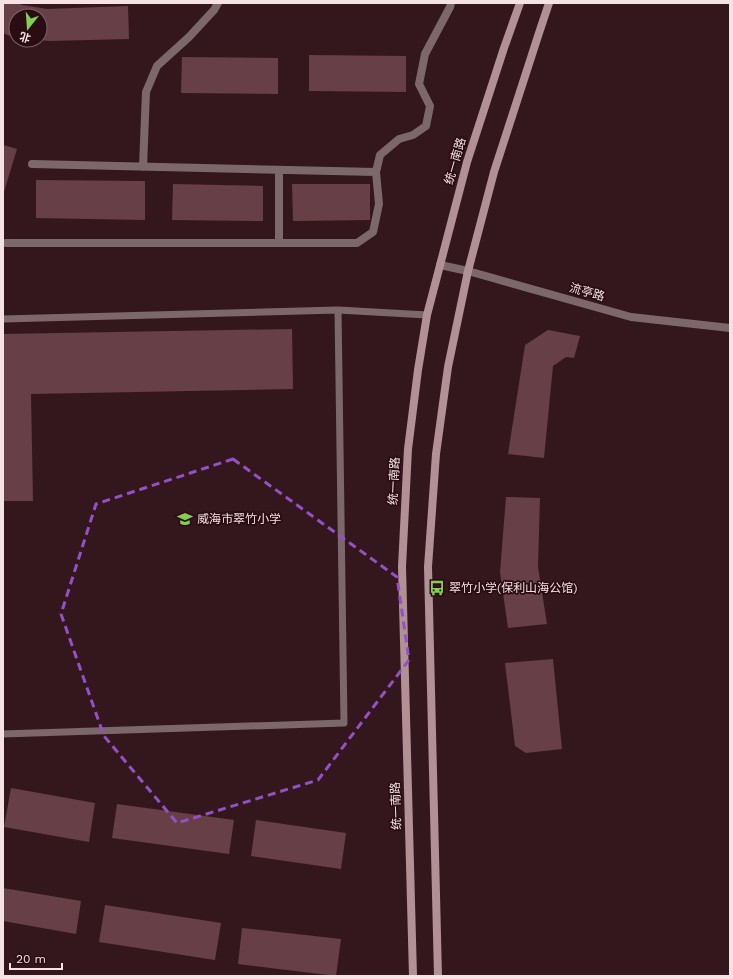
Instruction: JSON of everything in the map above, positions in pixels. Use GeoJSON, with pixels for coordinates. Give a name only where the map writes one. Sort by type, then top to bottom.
{"type":"FeatureCollection","features":[{"type":"Feature","properties":{"kind":"main road","name":"统一南路"},"geometry":{"type":"LineString","coordinates":[[413,976],[402,567],[408,449],[427,315],[467,162],[520,3]]}},
{"type":"Feature","properties":{"kind":"main road"},"geometry":{"type":"LineString","coordinates":[[438,976],[428,567],[436,454],[448,366],[468,271],[494,172],[549,3]]}},
{"type":"Feature","properties":{"kind":"street"},"geometry":{"type":"LineString","coordinates":[[143,167],[146,92],[157,66],[189,37],[214,10],[218,3]]}},
{"type":"Feature","properties":{"kind":"street"},"geometry":{"type":"LineString","coordinates":[[6,243],[357,243],[373,232],[379,204],[376,172],[380,155],[399,139],[414,135],[426,126],[430,106],[419,84],[425,54],[451,3]]}},
{"type":"Feature","properties":{"kind":"street"},"geometry":{"type":"LineString","coordinates":[[32,164],[376,172]]}},
{"type":"Feature","properties":{"kind":"street"},"geometry":{"type":"LineString","coordinates":[[279,175],[279,243]]}},
{"type":"Feature","properties":{"kind":"street","name":"流亭路"},"geometry":{"type":"LineString","coordinates":[[440,264],[631,317],[730,328]]}},
{"type":"Feature","properties":{"kind":"lane"},"geometry":{"type":"LineString","coordinates":[[3,318],[338,310],[427,315]]}},
{"type":"Feature","properties":{"kind":"lane"},"geometry":{"type":"LineString","coordinates":[[3,734],[344,723],[338,310]]}},
{"type":"Feature","properties":{"kind":"highlighted area"},"geometry":{"type":"Polygon","coordinates":[[[233,459],[397,577],[409,660],[318,780],[177,823],[104,736],[61,614],[96,504],[233,459]]]}},
{"type":"Feature","properties":{"kind":"building"},"geometry":{"type":"Polygon","coordinates":[[[3,3],[17,3],[41,8],[8,8],[8,35],[3,33],[3,3]]]}},
{"type":"Feature","properties":{"kind":"building"},"geometry":{"type":"Polygon","coordinates":[[[128,6],[129,39],[49,41],[48,9],[128,6]]]}},
{"type":"Feature","properties":{"kind":"building"},"geometry":{"type":"Polygon","coordinates":[[[309,55],[406,56],[406,92],[309,91],[309,55]]]}},
{"type":"Feature","properties":{"kind":"building"},"geometry":{"type":"Polygon","coordinates":[[[182,57],[278,58],[278,94],[181,93],[182,57]]]}},
{"type":"Feature","properties":{"kind":"building"},"geometry":{"type":"Polygon","coordinates":[[[3,145],[17,149],[3,195],[3,145]]]}},
{"type":"Feature","properties":{"kind":"building"},"geometry":{"type":"Polygon","coordinates":[[[36,180],[145,181],[145,220],[36,218],[36,180]]]}},
{"type":"Feature","properties":{"kind":"building"},"geometry":{"type":"Polygon","coordinates":[[[173,184],[263,186],[263,221],[172,220],[173,184]]]}},
{"type":"Feature","properties":{"kind":"building"},"geometry":{"type":"Polygon","coordinates":[[[292,184],[370,184],[370,220],[293,221],[292,184]]]}},
{"type":"Feature","properties":{"kind":"building"},"geometry":{"type":"Polygon","coordinates":[[[292,329],[293,389],[31,394],[33,501],[3,501],[3,334],[292,329]]]}},
{"type":"Feature","properties":{"kind":"building"},"geometry":{"type":"Polygon","coordinates":[[[548,330],[580,336],[574,358],[566,357],[553,366],[544,458],[508,454],[525,345],[548,330]]]}},
{"type":"Feature","properties":{"kind":"building"},"geometry":{"type":"Polygon","coordinates":[[[506,497],[540,498],[538,567],[547,624],[508,628],[500,572],[506,497]]]}},
{"type":"Feature","properties":{"kind":"building"},"geometry":{"type":"Polygon","coordinates":[[[553,659],[562,749],[526,753],[515,746],[505,663],[553,659]]]}},
{"type":"Feature","properties":{"kind":"building"},"geometry":{"type":"Polygon","coordinates":[[[11,788],[95,803],[89,842],[4,827],[11,788]]]}},
{"type":"Feature","properties":{"kind":"building"},"geometry":{"type":"Polygon","coordinates":[[[117,804],[234,820],[229,854],[112,838],[117,804]]]}},
{"type":"Feature","properties":{"kind":"building"},"geometry":{"type":"Polygon","coordinates":[[[256,820],[346,833],[341,869],[251,856],[256,820]]]}},
{"type":"Feature","properties":{"kind":"building"},"geometry":{"type":"Polygon","coordinates":[[[3,888],[81,901],[76,934],[3,921],[3,888]]]}},
{"type":"Feature","properties":{"kind":"building"},"geometry":{"type":"Polygon","coordinates":[[[105,905],[221,923],[215,960],[99,942],[105,905]]]}},
{"type":"Feature","properties":{"kind":"building"},"geometry":{"type":"Polygon","coordinates":[[[242,928],[341,939],[336,976],[238,964],[242,928]]]}},
{"type":"Feature","properties":{"kind":"place","name":"威海市翠竹小学"},"geometry":{"type":"Point","coordinates":[185,519]}},
{"type":"Feature","properties":{"kind":"place","name":"翠竹小学(保利山海公馆)"},"geometry":{"type":"Point","coordinates":[437,588]}}]}
